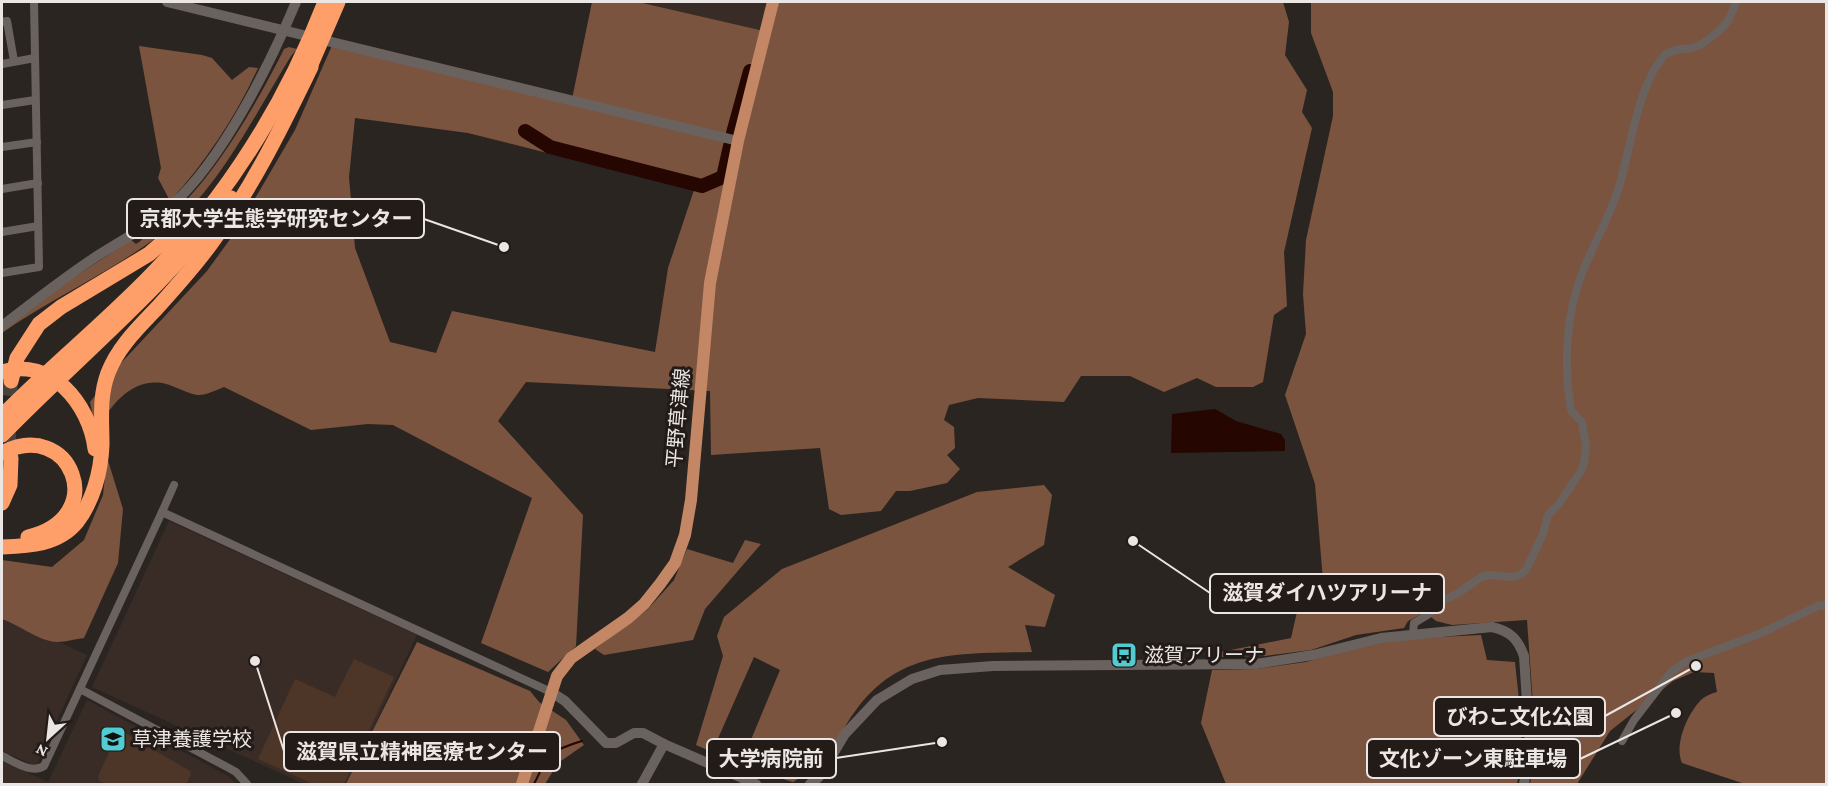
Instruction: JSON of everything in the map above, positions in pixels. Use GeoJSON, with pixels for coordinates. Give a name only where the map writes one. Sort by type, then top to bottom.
{"type":"FeatureCollection","features":[{"type":"Feature","properties":{"kind":"highway"},"geometry":{"type":"LineString","coordinates":[[2,435],[130,313],[196,243],[255,165],[270,140],[330,6]]}},
{"type":"Feature","properties":{"kind":"highway"},"geometry":{"type":"LineString","coordinates":[[6,376],[39,324],[61,307],[149,254],[187,221],[228,169],[304,64]]}},
{"type":"Feature","properties":{"kind":"highway"},"geometry":{"type":"LineString","coordinates":[[2,416],[128,298],[200,219],[261,132],[304,64]]}},
{"type":"Feature","properties":{"kind":"highway"},"geometry":{"type":"LineString","coordinates":[[2,547],[38,545],[52,541],[75,524],[85,511],[96,482],[102,449],[102,395],[112,362],[129,338],[209,247],[243,198],[277,137],[304,64]]}},
{"type":"Feature","properties":{"kind":"highway"},"geometry":{"type":"LineString","coordinates":[[6,376],[20,369],[43,373],[53,378],[69,392],[79,405],[91,431],[95,446],[96,482]]}},
{"type":"Feature","properties":{"kind":"highway"},"geometry":{"type":"LineString","coordinates":[[2,502],[10,485],[6,455],[19,446],[42,446],[63,459],[70,469],[75,489],[69,511],[63,520],[54,528],[29,537],[2,538]]}},
{"type":"Feature","properties":{"kind":"main road","name":"平野草津線"},"geometry":{"type":"LineString","coordinates":[[522,784],[557,676],[571,658],[628,618],[644,603],[675,563],[685,535],[691,500],[710,283],[738,141],[773,2]]}},
{"type":"Feature","properties":{"kind":"street"},"geometry":{"type":"LineString","coordinates":[[2,273],[39,267],[34,2]]}},
{"type":"Feature","properties":{"kind":"street"},"geometry":{"type":"LineString","coordinates":[[167,2],[738,141]]}},
{"type":"Feature","properties":{"kind":"street"},"geometry":{"type":"LineString","coordinates":[[2,326],[60,280],[161,215],[174,204],[204,169],[225,138],[284,29],[296,2]]}},
{"type":"Feature","properties":{"kind":"street"},"geometry":{"type":"LineString","coordinates":[[1413,633],[1414,623],[1429,614],[1442,601],[1457,594],[1481,577],[1489,575],[1512,577],[1526,570],[1543,534],[1548,515],[1559,504],[1581,471],[1586,446],[1585,432],[1582,422],[1572,412],[1570,405],[1566,358],[1574,301],[1582,271],[1618,190],[1634,132],[1638,108],[1650,80],[1665,56],[1672,51],[1699,46],[1727,24],[1736,2]]}},
{"type":"Feature","properties":{"kind":"street"},"geometry":{"type":"LineString","coordinates":[[2,22],[7,21],[14,62]]}},
{"type":"Feature","properties":{"kind":"street"},"geometry":{"type":"LineString","coordinates":[[2,64],[35,58]]}},
{"type":"Feature","properties":{"kind":"street"},"geometry":{"type":"LineString","coordinates":[[2,105],[35,100]]}},
{"type":"Feature","properties":{"kind":"street"},"geometry":{"type":"LineString","coordinates":[[2,147],[37,142]]}},
{"type":"Feature","properties":{"kind":"street"},"geometry":{"type":"LineString","coordinates":[[2,189],[38,183]]}},
{"type":"Feature","properties":{"kind":"street"},"geometry":{"type":"LineString","coordinates":[[2,232],[38,226]]}},
{"type":"Feature","properties":{"kind":"street"},"geometry":{"type":"LineString","coordinates":[[2,756],[28,769],[38,770],[45,766],[174,485]]}},
{"type":"Feature","properties":{"kind":"street"},"geometry":{"type":"LineString","coordinates":[[162,512],[551,692],[565,702],[606,744],[616,743],[634,733],[643,732],[664,744],[756,784]]}},
{"type":"Feature","properties":{"kind":"street"},"geometry":{"type":"LineString","coordinates":[[1622,741],[1634,720],[1671,672],[1687,660],[1759,634],[1820,605],[1827,606]]}},
{"type":"Feature","properties":{"kind":"street"},"geometry":{"type":"LineString","coordinates":[[810,784],[819,777],[845,734],[877,700],[912,679],[940,670],[993,666],[1256,664],[1313,655],[1381,638],[1413,633],[1492,627],[1504,630],[1520,645],[1524,656],[1530,748],[1524,784]]}},
{"type":"Feature","properties":{"kind":"street"},"geometry":{"type":"LineString","coordinates":[[80,689],[236,772],[247,784]]}},
{"type":"Feature","properties":{"kind":"street"},"geometry":{"type":"LineString","coordinates":[[642,784],[664,744]]}},
{"type":"Feature","properties":{"kind":"shaded area"},"geometry":{"type":"Polygon","coordinates":[[[592,2],[638,2],[764,31],[772,2],[1283,2],[1289,22],[1285,55],[1307,90],[1302,112],[1312,128],[1284,252],[1287,306],[1274,315],[1263,382],[1253,387],[1216,387],[1197,378],[1164,392],[1130,376],[1081,376],[1064,402],[978,398],[949,405],[944,420],[954,427],[955,448],[947,455],[960,469],[947,483],[910,491],[896,491],[881,511],[841,515],[829,509],[820,448],[711,455],[710,391],[526,382],[498,421],[583,515],[576,646],[548,672],[481,643],[532,498],[393,425],[368,424],[311,430],[224,387],[207,394],[197,395],[166,384],[151,383],[141,385],[123,395],[98,428],[123,509],[118,563],[84,638],[54,642],[38,637],[2,619],[2,560],[52,567],[84,540],[103,495],[105,476],[90,402],[122,362],[207,271],[236,231],[295,130],[334,41],[572,99],[592,2]],[[355,118],[349,177],[355,248],[390,342],[436,353],[452,311],[655,352],[668,268],[694,190],[468,133],[355,118]]]}},
{"type":"Feature","properties":{"kind":"shaded area"},"geometry":{"type":"Polygon","coordinates":[[[638,2],[772,2],[764,31],[638,2]]]}},
{"type":"Feature","properties":{"kind":"shaded area"},"geometry":{"type":"Polygon","coordinates":[[[1311,2],[1826,2],[1826,784],[1745,784],[1682,763],[1680,748],[1686,722],[1700,701],[1717,692],[1714,673],[1694,672],[1673,681],[1610,731],[1577,784],[1530,784],[1534,763],[1534,718],[1527,620],[1452,625],[1436,621],[1425,612],[1408,621],[1404,628],[1356,635],[1311,650],[1265,656],[1215,657],[1216,653],[1291,638],[1301,594],[1324,592],[1315,484],[1285,395],[1306,334],[1303,294],[1306,240],[1333,116],[1333,92],[1311,33],[1311,2]]]}},
{"type":"Feature","properties":{"kind":"shaded area"},"geometry":{"type":"Polygon","coordinates":[[[139,46],[212,58],[232,80],[249,67],[258,68],[219,138],[196,171],[170,201],[158,178],[161,168],[139,46]]]}},
{"type":"Feature","properties":{"kind":"shaded area"},"geometry":{"type":"Polygon","coordinates":[[[289,47],[297,49],[227,162],[197,201],[181,217],[161,234],[117,264],[2,333],[2,330],[64,284],[131,240],[138,243],[145,231],[182,205],[216,165],[247,116],[284,49],[289,47]]]}},
{"type":"Feature","properties":{"kind":"shaded area"},"geometry":{"type":"Polygon","coordinates":[[[1215,409],[1236,421],[1281,434],[1285,440],[1285,451],[1171,453],[1172,414],[1215,409]]]}},
{"type":"Feature","properties":{"kind":"shaded area"},"geometry":{"type":"Polygon","coordinates":[[[1044,485],[1052,495],[1044,545],[1008,567],[1055,595],[1045,627],[1025,625],[1032,652],[958,655],[913,665],[893,675],[874,690],[856,710],[821,764],[793,782],[740,766],[780,670],[754,657],[712,752],[696,745],[723,656],[717,636],[724,617],[782,569],[977,492],[1044,485]]]}},
{"type":"Feature","properties":{"kind":"shaded area"},"geometry":{"type":"Polygon","coordinates":[[[169,521],[417,635],[347,784],[304,784],[92,687],[169,521]]]}},
{"type":"Feature","properties":{"kind":"shaded area"},"geometry":{"type":"Polygon","coordinates":[[[745,540],[761,544],[705,609],[693,640],[604,655],[595,649],[648,609],[674,580],[687,549],[733,563],[745,540]]]}},
{"type":"Feature","properties":{"kind":"shaded area"},"geometry":{"type":"Polygon","coordinates":[[[2,616],[87,655],[36,766],[2,751],[2,616]]]}},
{"type":"Feature","properties":{"kind":"shaded area"},"geometry":{"type":"Polygon","coordinates":[[[1481,635],[1487,660],[1515,662],[1521,739],[1517,784],[1226,784],[1201,723],[1212,670],[1256,669],[1306,662],[1373,643],[1481,635]]]}},
{"type":"Feature","properties":{"kind":"shaded area"},"geometry":{"type":"Polygon","coordinates":[[[417,642],[530,691],[539,702],[566,720],[584,745],[558,763],[545,784],[346,784],[417,642]]]}},
{"type":"Feature","properties":{"kind":"shaded area"},"geometry":{"type":"Polygon","coordinates":[[[354,659],[394,677],[344,784],[313,784],[258,759],[295,679],[335,697],[354,659]]]}},
{"type":"Feature","properties":{"kind":"shaded area","name":"草津養護学校"},"geometry":{"type":"Polygon","coordinates":[[[87,700],[230,777],[236,784],[2,784],[2,761],[48,782],[87,700]]]}},
{"type":"Feature","properties":{"kind":"shaded area"},"geometry":{"type":"Polygon","coordinates":[[[122,731],[190,771],[191,775],[186,784],[107,784],[99,781],[98,776],[118,733],[122,731]]]}},
{"type":"Feature","properties":{"kind":"waterway"},"geometry":{"type":"LineString","coordinates":[[733,133],[750,71]]}},
{"type":"Feature","properties":{"kind":"waterway"},"geometry":{"type":"LineString","coordinates":[[525,131],[550,147],[702,186],[723,177],[730,146]]}},
{"type":"Feature","properties":{"kind":"waterway"},"geometry":{"type":"LineString","coordinates":[[534,784],[543,765],[551,755],[562,748],[582,741]]}},
{"type":"Feature","properties":{"kind":"tunnel"},"geometry":{"type":"LineString","coordinates":[[11,381],[8,400],[11,458]]}},
{"type":"Feature","properties":{"kind":"place","name":"京都大学生態学研究センター"},"geometry":{"type":"Point","coordinates":[504,247]}},
{"type":"Feature","properties":{"kind":"place","name":"滋賀ダイハツアリーナ"},"geometry":{"type":"Point","coordinates":[1133,541]}},
{"type":"Feature","properties":{"kind":"place","name":"滋賀アリーナ"},"geometry":{"type":"Point","coordinates":[1124,655]}},
{"type":"Feature","properties":{"kind":"place","name":"滋賀県立精神医療センター"},"geometry":{"type":"Point","coordinates":[255,661]}},
{"type":"Feature","properties":{"kind":"place","name":"びわこ文化公園"},"geometry":{"type":"Point","coordinates":[1696,666]}},
{"type":"Feature","properties":{"kind":"place","name":"文化ゾーン東駐車場"},"geometry":{"type":"Point","coordinates":[1676,713]}},
{"type":"Feature","properties":{"kind":"place","name":"草津養護学校"},"geometry":{"type":"Point","coordinates":[113,739]}},
{"type":"Feature","properties":{"kind":"place","name":"大学病院前"},"geometry":{"type":"Point","coordinates":[942,742]}}]}
